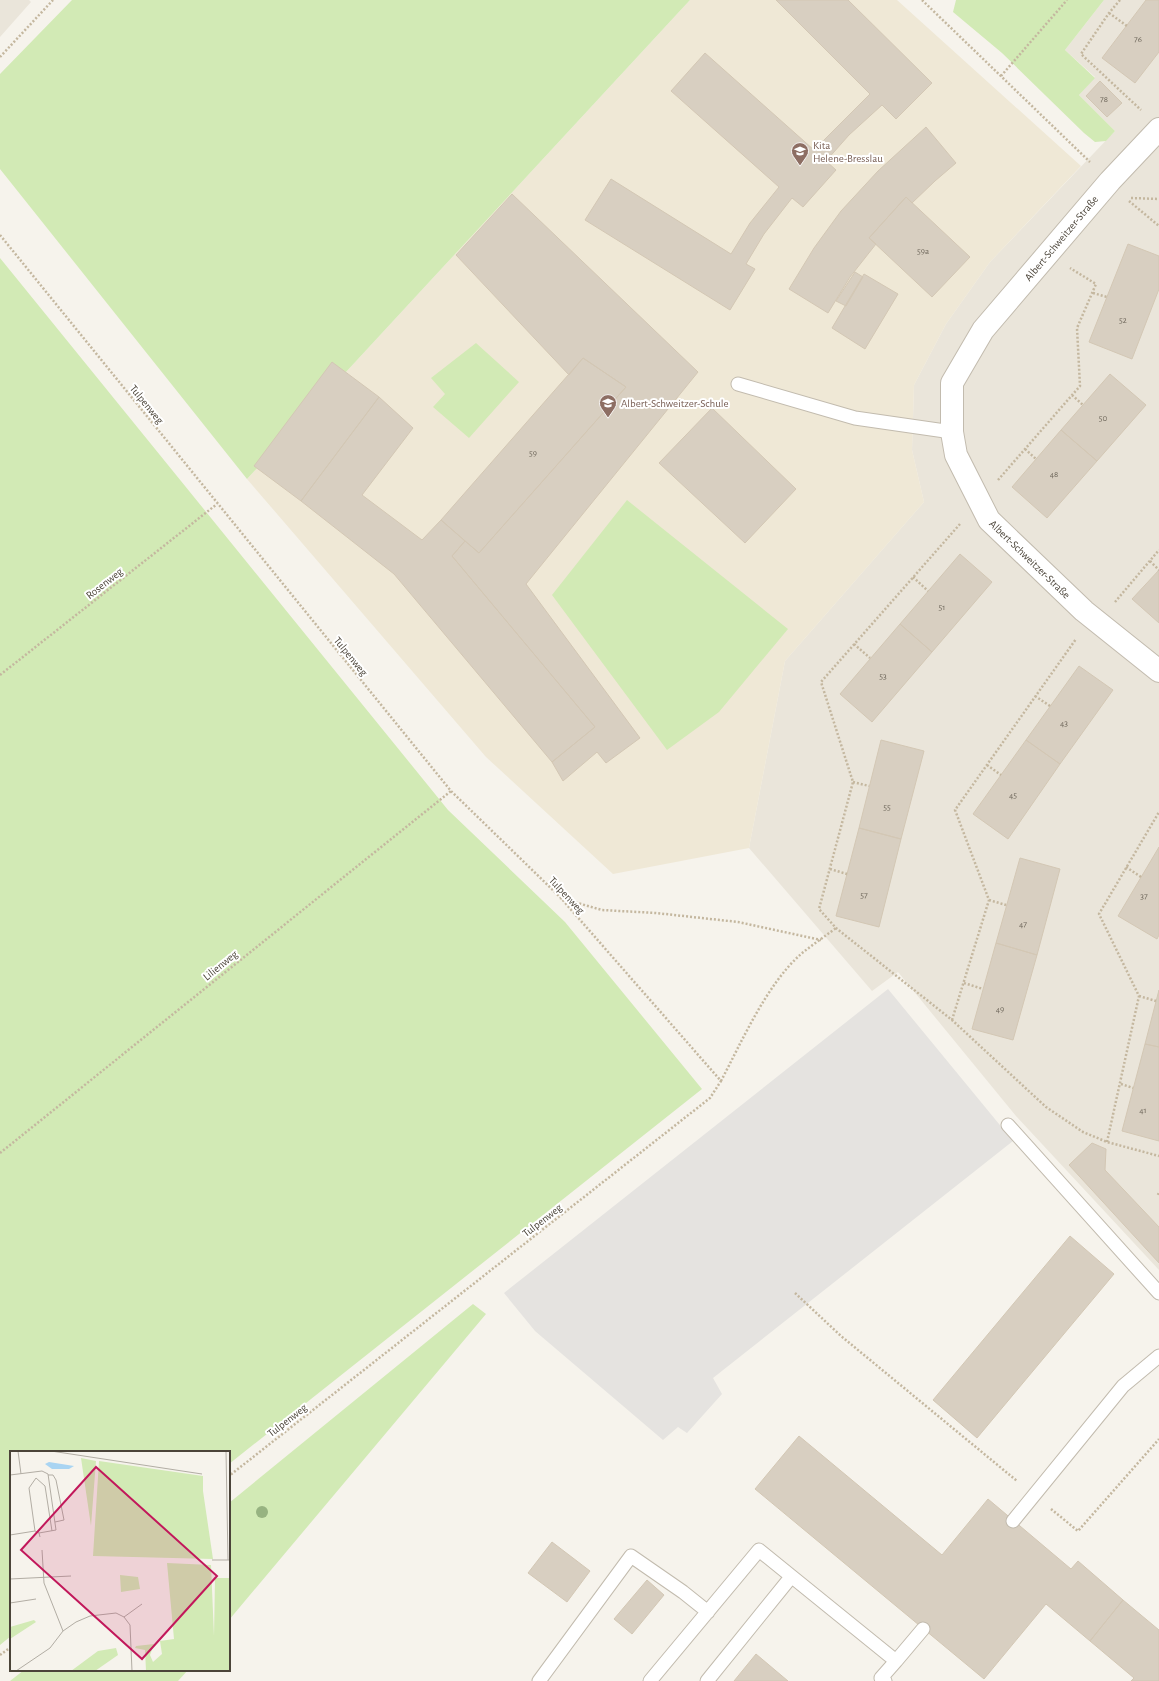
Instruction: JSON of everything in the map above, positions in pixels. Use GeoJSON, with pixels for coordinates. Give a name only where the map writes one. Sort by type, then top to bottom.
{"type":"FeatureCollection","features":[{"type":"Feature","properties":{"kind":"street","name":"Albert-Schweitzer-Straße"},"geometry":{"type":"LineString","coordinates":[[1153,122],[1110,181],[983,330],[952,383],[952,432],[956,455],[989,520],[1084,610],[1159,671]]}},
{"type":"Feature","properties":{"kind":"lane"},"geometry":{"type":"LineString","coordinates":[[738,384],[855,418],[952,432]]}},
{"type":"Feature","properties":{"kind":"lane"},"geometry":{"type":"LineString","coordinates":[[1008,1125],[1159,1293]]}},
{"type":"Feature","properties":{"kind":"lane"},"geometry":{"type":"LineString","coordinates":[[1013,1521],[1123,1386],[1159,1356]]}},
{"type":"Feature","properties":{"kind":"lane"},"geometry":{"type":"LineString","coordinates":[[650,1681],[759,1550],[896,1661]]}},
{"type":"Feature","properties":{"kind":"lane"},"geometry":{"type":"LineString","coordinates":[[539,1681],[631,1556],[683,1592],[708,1612]]}},
{"type":"Feature","properties":{"kind":"lane"},"geometry":{"type":"LineString","coordinates":[[707,1681],[792,1577]]}},
{"type":"Feature","properties":{"kind":"lane"},"geometry":{"type":"LineString","coordinates":[[884,1681],[881,1678],[923,1629]]}},
{"type":"Feature","properties":{"kind":"path"},"geometry":{"type":"LineString","coordinates":[[0,57],[52,0]]}},
{"type":"Feature","properties":{"kind":"path"},"geometry":{"type":"LineString","coordinates":[[922,0],[1091,162]]}},
{"type":"Feature","properties":{"kind":"path"},"geometry":{"type":"LineString","coordinates":[[1001,76],[1067,0]]}},
{"type":"Feature","properties":{"kind":"path"},"geometry":{"type":"LineString","coordinates":[[1120,0],[1109,13],[1081,54],[1153,122]]}},
{"type":"Feature","properties":{"kind":"path"},"geometry":{"type":"LineString","coordinates":[[1109,13],[1127,26]]}},
{"type":"Feature","properties":{"kind":"path"},"geometry":{"type":"LineString","coordinates":[[1159,199],[1125,198],[1159,226]]}},
{"type":"Feature","properties":{"kind":"path","name":"Tulpenweg"},"geometry":{"type":"LineString","coordinates":[[0,235],[451,790],[560,897],[721,1081],[710,1098],[230,1475]]}},
{"type":"Feature","properties":{"kind":"path"},"geometry":{"type":"LineString","coordinates":[[995,484],[1080,386],[1077,328],[1096,284],[1067,266]]}},
{"type":"Feature","properties":{"kind":"path"},"geometry":{"type":"LineString","coordinates":[[1093,293],[1107,297]]}},
{"type":"Feature","properties":{"kind":"path"},"geometry":{"type":"LineString","coordinates":[[1072,395],[1083,405]]}},
{"type":"Feature","properties":{"kind":"path"},"geometry":{"type":"LineString","coordinates":[[1025,449],[1036,459]]}},
{"type":"Feature","properties":{"kind":"path","name":"Rosenweg"},"geometry":{"type":"LineString","coordinates":[[0,675],[218,504]]}},
{"type":"Feature","properties":{"kind":"path"},"geometry":{"type":"LineString","coordinates":[[960,524],[821,682],[852,782],[819,909],[836,928],[952,1020],[1046,1107],[1083,1132],[1107,1142],[1159,1156]]}},
{"type":"Feature","properties":{"kind":"path"},"geometry":{"type":"LineString","coordinates":[[1110,607],[1159,550]]}},
{"type":"Feature","properties":{"kind":"path"},"geometry":{"type":"LineString","coordinates":[[1150,561],[1159,570]]}},
{"type":"Feature","properties":{"kind":"path"},"geometry":{"type":"LineString","coordinates":[[913,578],[928,591]]}},
{"type":"Feature","properties":{"kind":"path"},"geometry":{"type":"LineString","coordinates":[[952,1020],[989,900],[955,810],[1076,639]]}},
{"type":"Feature","properties":{"kind":"path"},"geometry":{"type":"LineString","coordinates":[[854,644],[870,658]]}},
{"type":"Feature","properties":{"kind":"path"},"geometry":{"type":"LineString","coordinates":[[1035,696],[1050,706]]}},
{"type":"Feature","properties":{"kind":"path"},"geometry":{"type":"LineString","coordinates":[[987,765],[1001,775]]}},
{"type":"Feature","properties":{"kind":"path"},"geometry":{"type":"LineString","coordinates":[[852,782],[869,786]]}},
{"type":"Feature","properties":{"kind":"path","name":"Lilienweg"},"geometry":{"type":"LineString","coordinates":[[0,1153],[451,790]]}},
{"type":"Feature","properties":{"kind":"path"},"geometry":{"type":"LineString","coordinates":[[1107,1142],[1121,1084],[1139,996],[1099,914],[1159,812]]}},
{"type":"Feature","properties":{"kind":"path"},"geometry":{"type":"LineString","coordinates":[[1126,867],[1141,877]]}},
{"type":"Feature","properties":{"kind":"path"},"geometry":{"type":"LineString","coordinates":[[829,869],[846,874]]}},
{"type":"Feature","properties":{"kind":"path"},"geometry":{"type":"LineString","coordinates":[[560,897],[602,910],[656,913],[738,922],[821,940]]}},
{"type":"Feature","properties":{"kind":"path"},"geometry":{"type":"LineString","coordinates":[[989,900],[1006,905]]}},
{"type":"Feature","properties":{"kind":"path"},"geometry":{"type":"LineString","coordinates":[[721,1081],[762,1005],[782,975],[801,955],[836,928]]}},
{"type":"Feature","properties":{"kind":"path"},"geometry":{"type":"LineString","coordinates":[[964,983],[983,989]]}},
{"type":"Feature","properties":{"kind":"path"},"geometry":{"type":"LineString","coordinates":[[1139,996],[1156,1001]]}},
{"type":"Feature","properties":{"kind":"path"},"geometry":{"type":"LineString","coordinates":[[1121,1084],[1133,1088]]}},
{"type":"Feature","properties":{"kind":"path"},"geometry":{"type":"LineString","coordinates":[[795,1293],[841,1336],[1078,1531],[1159,1439]]}},
{"type":"Feature","properties":{"kind":"path"},"geometry":{"type":"LineString","coordinates":[[0,1655],[10,1648]]}},
{"type":"Feature","properties":{"kind":"shaded area"},"geometry":{"type":"Polygon","coordinates":[[[0,0],[29,0],[31,2],[0,37],[0,0]]]}},
{"type":"Feature","properties":{"kind":"shaded area","name":"Albert-Schweitzer-Schule"},"geometry":{"type":"Polygon","coordinates":[[[690,0],[897,0],[1081,166],[990,262],[946,324],[914,385],[912,450],[924,502],[785,661],[749,848],[613,874],[486,757],[247,479],[690,0]]]}},
{"type":"Feature","properties":{"kind":"shaded area"},"geometry":{"type":"Polygon","coordinates":[[[1104,0],[1159,0],[1159,1270],[1016,1116],[898,972],[872,991],[749,848],[785,661],[924,502],[912,450],[914,385],[946,324],[990,262],[1115,131],[1079,95],[1095,77],[1065,50],[1104,0]]]}},
{"type":"Feature","properties":{"kind":"shaded area"},"geometry":{"type":"Polygon","coordinates":[[[888,989],[1013,1141],[713,1378],[722,1394],[687,1433],[678,1427],[663,1440],[535,1331],[504,1293],[888,989]]]}},
{"type":"Feature","properties":{"kind":"green space"},"geometry":{"type":"Polygon","coordinates":[[[72,0],[690,0],[247,479],[0,169],[0,74],[72,0]]]}},
{"type":"Feature","properties":{"kind":"green space"},"geometry":{"type":"Polygon","coordinates":[[[956,0],[1104,0],[1065,50],[1095,78],[1079,95],[1115,131],[1106,141],[1095,142],[1084,133],[1002,53],[953,12],[956,0]]]}},
{"type":"Feature","properties":{"kind":"green space"},"geometry":{"type":"Polygon","coordinates":[[[0,258],[448,810],[565,922],[702,1089],[230,1463],[230,1451],[10,1451],[10,1637],[0,1645],[0,258]]]}},
{"type":"Feature","properties":{"kind":"green space"},"geometry":{"type":"Polygon","coordinates":[[[476,343],[519,382],[469,438],[433,407],[445,394],[431,378],[476,343]]]}},
{"type":"Feature","properties":{"kind":"green space"},"geometry":{"type":"Polygon","coordinates":[[[627,500],[788,629],[719,712],[667,750],[552,595],[627,500]]]}},
{"type":"Feature","properties":{"kind":"green space"},"geometry":{"type":"Polygon","coordinates":[[[473,1304],[486,1314],[230,1619],[230,1502],[473,1304]]]}},
{"type":"Feature","properties":{"kind":"green space"},"geometry":{"type":"Polygon","coordinates":[[[23,1671],[187,1671],[178,1681],[10,1681],[23,1671]]]}},
{"type":"Feature","properties":{"kind":"building"},"geometry":{"type":"Polygon","coordinates":[[[776,0],[848,0],[932,83],[896,119],[882,105],[849,135],[826,161],[836,170],[803,207],[792,198],[764,234],[746,264],[755,269],[730,310],[585,220],[611,179],[731,254],[750,223],[779,187],[671,91],[705,53],[814,150],[870,94],[776,0]]]}},
{"type":"Feature","properties":{"kind":"building"},"geometry":{"type":"Polygon","coordinates":[[[1146,0],[1159,0],[1159,52],[1135,83],[1102,58],[1146,0]]]}},
{"type":"Feature","properties":{"kind":"building"},"geometry":{"type":"Polygon","coordinates":[[[1100,81],[1122,103],[1107,117],[1086,96],[1100,81]]]}},
{"type":"Feature","properties":{"kind":"building"},"geometry":{"type":"Polygon","coordinates":[[[926,127],[956,163],[912,203],[906,197],[869,238],[876,244],[850,277],[828,313],[789,289],[814,248],[841,211],[878,171],[926,127]]]}},
{"type":"Feature","properties":{"kind":"building"},"geometry":{"type":"Polygon","coordinates":[[[512,194],[698,372],[526,584],[640,738],[606,763],[597,752],[563,781],[552,762],[595,727],[452,556],[465,541],[479,553],[626,387],[583,358],[569,375],[456,255],[512,194]]]}},
{"type":"Feature","properties":{"kind":"building"},"geometry":{"type":"Polygon","coordinates":[[[906,197],[970,257],[932,297],[869,238],[906,197]]]}},
{"type":"Feature","properties":{"kind":"building"},"geometry":{"type":"Polygon","coordinates":[[[1128,244],[1159,256],[1159,289],[1132,359],[1089,342],[1128,244]]]}},
{"type":"Feature","properties":{"kind":"building"},"geometry":{"type":"Polygon","coordinates":[[[855,272],[863,277],[846,306],[836,301],[855,272]]]}},
{"type":"Feature","properties":{"kind":"building"},"geometry":{"type":"Polygon","coordinates":[[[864,274],[898,294],[865,349],[832,328],[864,274]]]}},
{"type":"Feature","properties":{"kind":"building"},"geometry":{"type":"Polygon","coordinates":[[[583,358],[626,387],[479,553],[441,520],[583,358]]]}},
{"type":"Feature","properties":{"kind":"building"},"geometry":{"type":"Polygon","coordinates":[[[332,362],[379,397],[301,501],[254,466],[332,362]]]}},
{"type":"Feature","properties":{"kind":"building"},"geometry":{"type":"Polygon","coordinates":[[[1110,374],[1146,405],[1097,461],[1061,430],[1110,374]]]}},
{"type":"Feature","properties":{"kind":"building"},"geometry":{"type":"Polygon","coordinates":[[[379,397],[413,428],[362,495],[422,540],[441,520],[465,541],[452,556],[595,727],[552,762],[394,574],[301,501],[379,397]]]}},
{"type":"Feature","properties":{"kind":"building"},"geometry":{"type":"Polygon","coordinates":[[[712,408],[796,489],[745,543],[659,463],[712,408]]]}},
{"type":"Feature","properties":{"kind":"building"},"geometry":{"type":"Polygon","coordinates":[[[1061,430],[1097,461],[1047,518],[1012,487],[1061,430]]]}},
{"type":"Feature","properties":{"kind":"building"},"geometry":{"type":"Polygon","coordinates":[[[960,554],[992,582],[932,652],[900,624],[960,554]]]}},
{"type":"Feature","properties":{"kind":"building"},"geometry":{"type":"Polygon","coordinates":[[[1159,570],[1159,623],[1132,599],[1159,570]]]}},
{"type":"Feature","properties":{"kind":"building"},"geometry":{"type":"Polygon","coordinates":[[[900,624],[932,652],[872,722],[840,694],[900,624]]]}},
{"type":"Feature","properties":{"kind":"building"},"geometry":{"type":"Polygon","coordinates":[[[1079,666],[1113,690],[1060,764],[1026,740],[1079,666]]]}},
{"type":"Feature","properties":{"kind":"building"},"geometry":{"type":"Polygon","coordinates":[[[881,740],[924,751],[901,839],[859,828],[881,740]]]}},
{"type":"Feature","properties":{"kind":"building"},"geometry":{"type":"Polygon","coordinates":[[[1026,740],[1060,764],[1008,839],[973,814],[1026,740]]]}},
{"type":"Feature","properties":{"kind":"building"},"geometry":{"type":"Polygon","coordinates":[[[859,828],[901,839],[879,927],[836,916],[859,828]]]}},
{"type":"Feature","properties":{"kind":"building"},"geometry":{"type":"Polygon","coordinates":[[[1159,847],[1159,935],[1157,939],[1118,916],[1159,847]]]}},
{"type":"Feature","properties":{"kind":"building"},"geometry":{"type":"Polygon","coordinates":[[[1020,858],[1060,869],[1037,955],[996,943],[1020,858]]]}},
{"type":"Feature","properties":{"kind":"building"},"geometry":{"type":"Polygon","coordinates":[[[996,943],[1037,955],[1013,1040],[972,1029],[996,943]]]}},
{"type":"Feature","properties":{"kind":"building"},"geometry":{"type":"Polygon","coordinates":[[[1159,990],[1159,1047],[1145,1044],[1159,990]]]}},
{"type":"Feature","properties":{"kind":"building"},"geometry":{"type":"Polygon","coordinates":[[[1145,1044],[1159,1047],[1159,1141],[1122,1131],[1145,1044]]]}},
{"type":"Feature","properties":{"kind":"building"},"geometry":{"type":"Polygon","coordinates":[[[1092,1143],[1106,1149],[1105,1170],[1159,1227],[1159,1263],[1069,1165],[1092,1143]]]}},
{"type":"Feature","properties":{"kind":"building"},"geometry":{"type":"Polygon","coordinates":[[[1070,1236],[1114,1274],[977,1438],[933,1400],[1070,1236]]]}},
{"type":"Feature","properties":{"kind":"building"},"geometry":{"type":"Polygon","coordinates":[[[799,1436],[942,1555],[988,1499],[1071,1569],[1078,1561],[1123,1600],[1090,1641],[1046,1604],[984,1679],[755,1489],[799,1436]]]}},
{"type":"Feature","properties":{"kind":"building"},"geometry":{"type":"Polygon","coordinates":[[[552,1542],[590,1571],[567,1602],[528,1573],[552,1542]]]}},
{"type":"Feature","properties":{"kind":"building"},"geometry":{"type":"Polygon","coordinates":[[[647,1580],[664,1595],[632,1634],[614,1619],[647,1580]]]}},
{"type":"Feature","properties":{"kind":"building"},"geometry":{"type":"Polygon","coordinates":[[[1123,1600],[1159,1630],[1159,1681],[1131,1681],[1134,1678],[1090,1641],[1123,1600]]]}},
{"type":"Feature","properties":{"kind":"building"},"geometry":{"type":"Polygon","coordinates":[[[756,1654],[788,1681],[734,1681],[756,1654]]]}},
{"type":"Feature","properties":{"kind":"place","name":"Kita Helene-Bresslau"},"geometry":{"type":"Point","coordinates":[800,166]}},
{"type":"Feature","properties":{"kind":"place","name":"Albert-Schweitzer-Schule"},"geometry":{"type":"Point","coordinates":[608,418]}}]}
